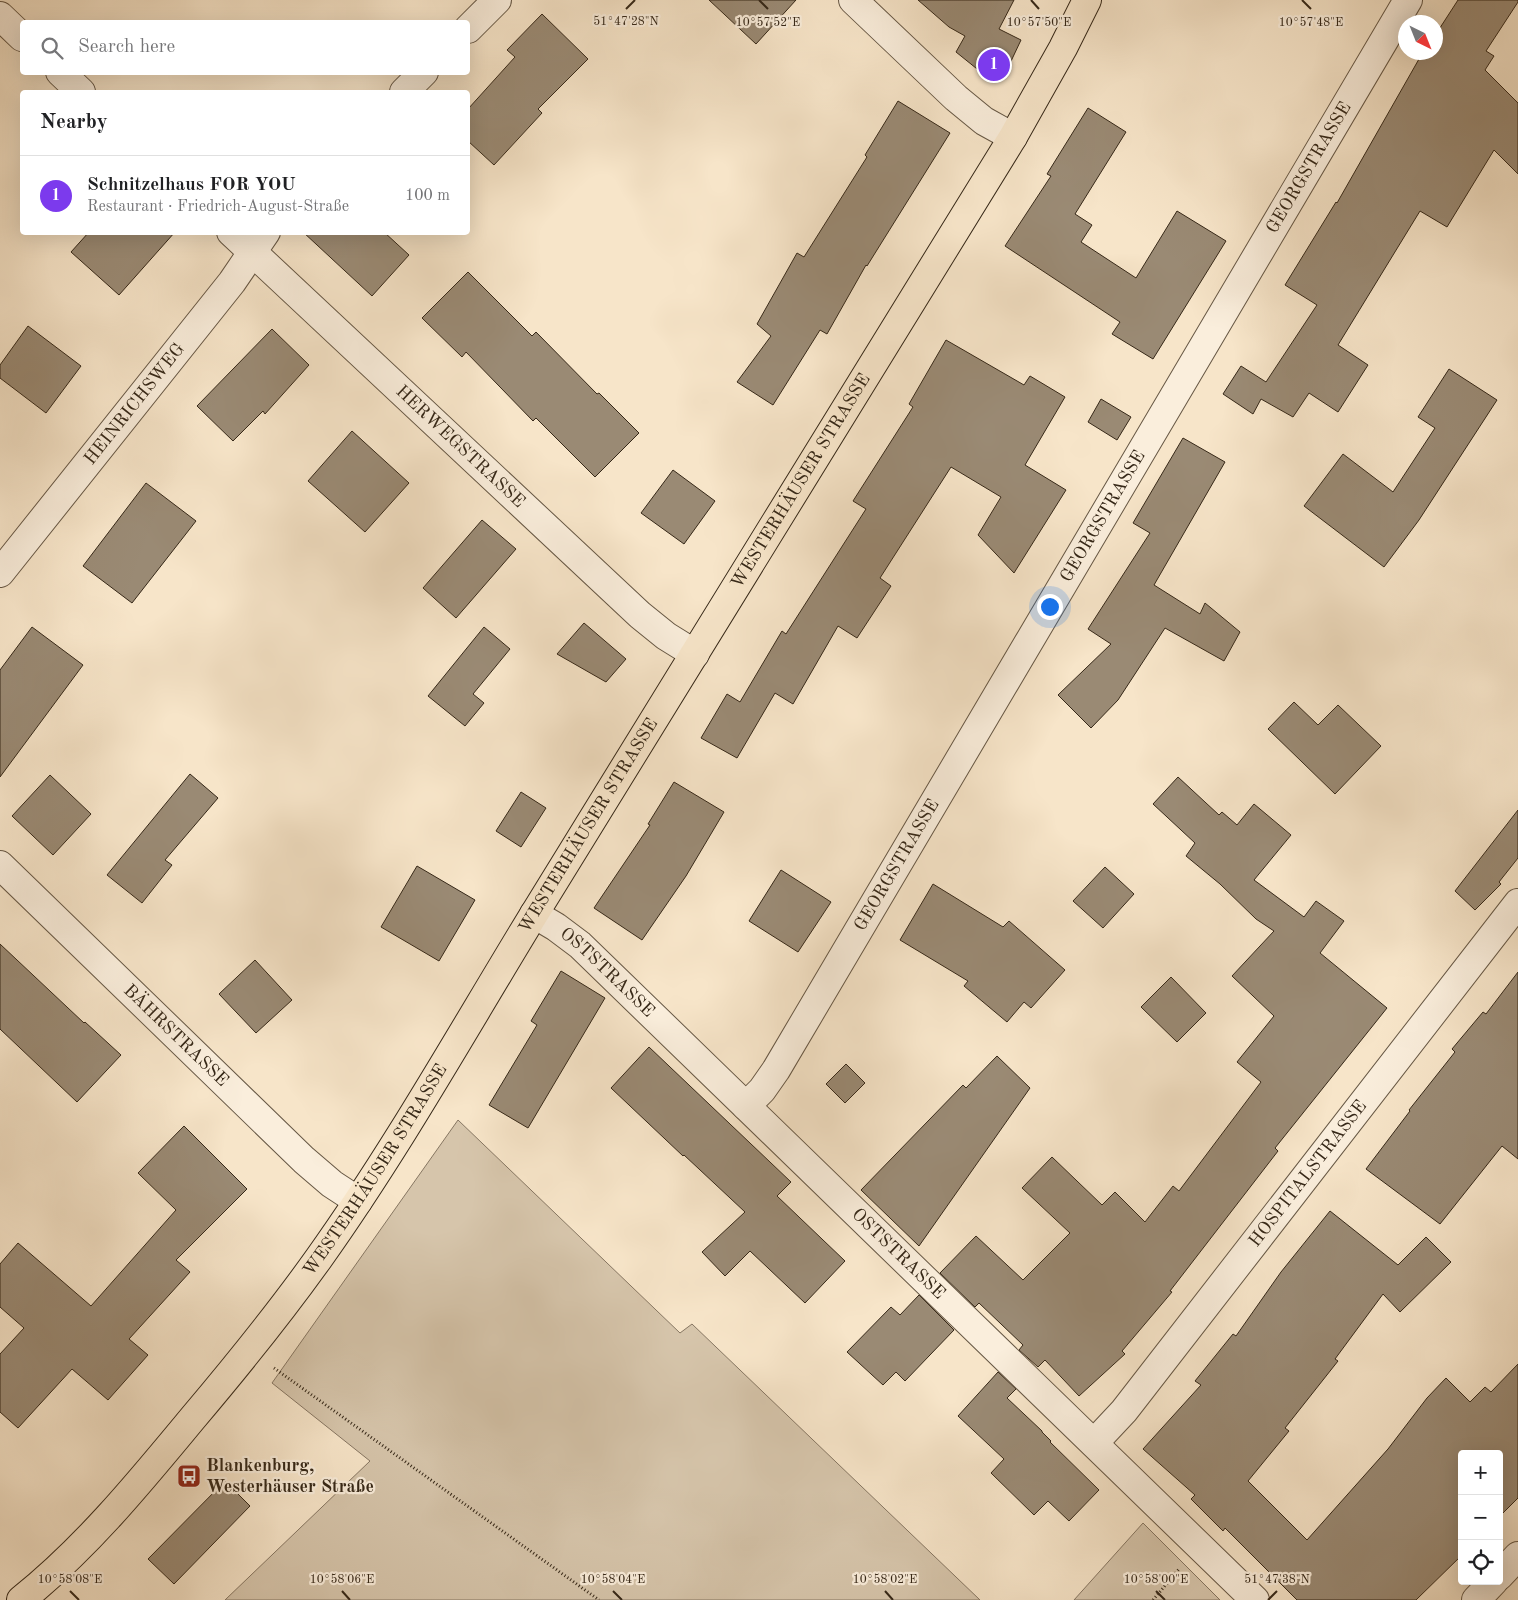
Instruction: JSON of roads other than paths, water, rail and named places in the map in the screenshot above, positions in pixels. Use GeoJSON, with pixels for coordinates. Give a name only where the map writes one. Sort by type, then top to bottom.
{"type":"FeatureCollection","features":[{"type":"Feature","properties":{"kind":"main road","name":"WESTERHÄUSER STRASSE"},"geometry":{"type":"LineString","coordinates":[[21,1600],[77,1550],[156,1463],[249,1350],[318,1259],[358,1201],[1013,137],[1063,48],[1087,0]]}},
{"type":"Feature","properties":{"kind":"street"},"geometry":{"type":"LineString","coordinates":[[470,27],[496,0]]}},
{"type":"Feature","properties":{"kind":"street"},"geometry":{"type":"LineString","coordinates":[[853,0],[956,98],[984,121],[1013,137]]}},
{"type":"Feature","properties":{"kind":"street","name":"GEORGSTRASSE"},"geometry":{"type":"LineString","coordinates":[[746,1106],[762,1090],[776,1070],[1408,0]]}},
{"type":"Feature","properties":{"kind":"street"},"geometry":{"type":"LineString","coordinates":[[0,16],[20,35]]}},
{"type":"Feature","properties":{"kind":"street"},"geometry":{"type":"LineString","coordinates":[[63,75],[79,90]]}},
{"type":"Feature","properties":{"kind":"street"},"geometry":{"type":"LineString","coordinates":[[406,90],[421,75]]}},
{"type":"Feature","properties":{"kind":"street","name":"HERWEGSTRASSE"},"geometry":{"type":"LineString","coordinates":[[238,235],[259,243],[640,615],[666,636],[695,654]]}},
{"type":"Feature","properties":{"kind":"street","name":"HEINRICHSWEG"},"geometry":{"type":"LineString","coordinates":[[0,573],[232,282],[259,243]]}},
{"type":"Feature","properties":{"kind":"street","name":"BÄHRSTRASSE"},"geometry":{"type":"LineString","coordinates":[[0,865],[304,1160],[332,1184],[358,1201]]}},
{"type":"Feature","properties":{"kind":"street","name":"HOSPITALSTRASSE"},"geometry":{"type":"LineString","coordinates":[[1094,1443],[1124,1411],[1518,903]]}},
{"type":"Feature","properties":{"kind":"street","name":"OSTSTRASSE"},"geometry":{"type":"LineString","coordinates":[[534,914],[556,927],[580,946],[1255,1600]]}},
{"type":"Feature","properties":{"kind":"street"},"geometry":{"type":"LineString","coordinates":[[1503,1572],[1518,1556]]}},
{"type":"Feature","properties":{"kind":"street"},"geometry":{"type":"LineString","coordinates":[[1476,1600],[1490,1585]]}},
{"type":"Feature","properties":{"kind":"place","name":"Schnitzelhaus FOR YOU"},"geometry":{"type":"Point","coordinates":[994,65]}},
{"type":"Feature","properties":{"kind":"place","name":"Blankenburg, Westerhäuser Straße"},"geometry":{"type":"Point","coordinates":[189,1476]}}]}
